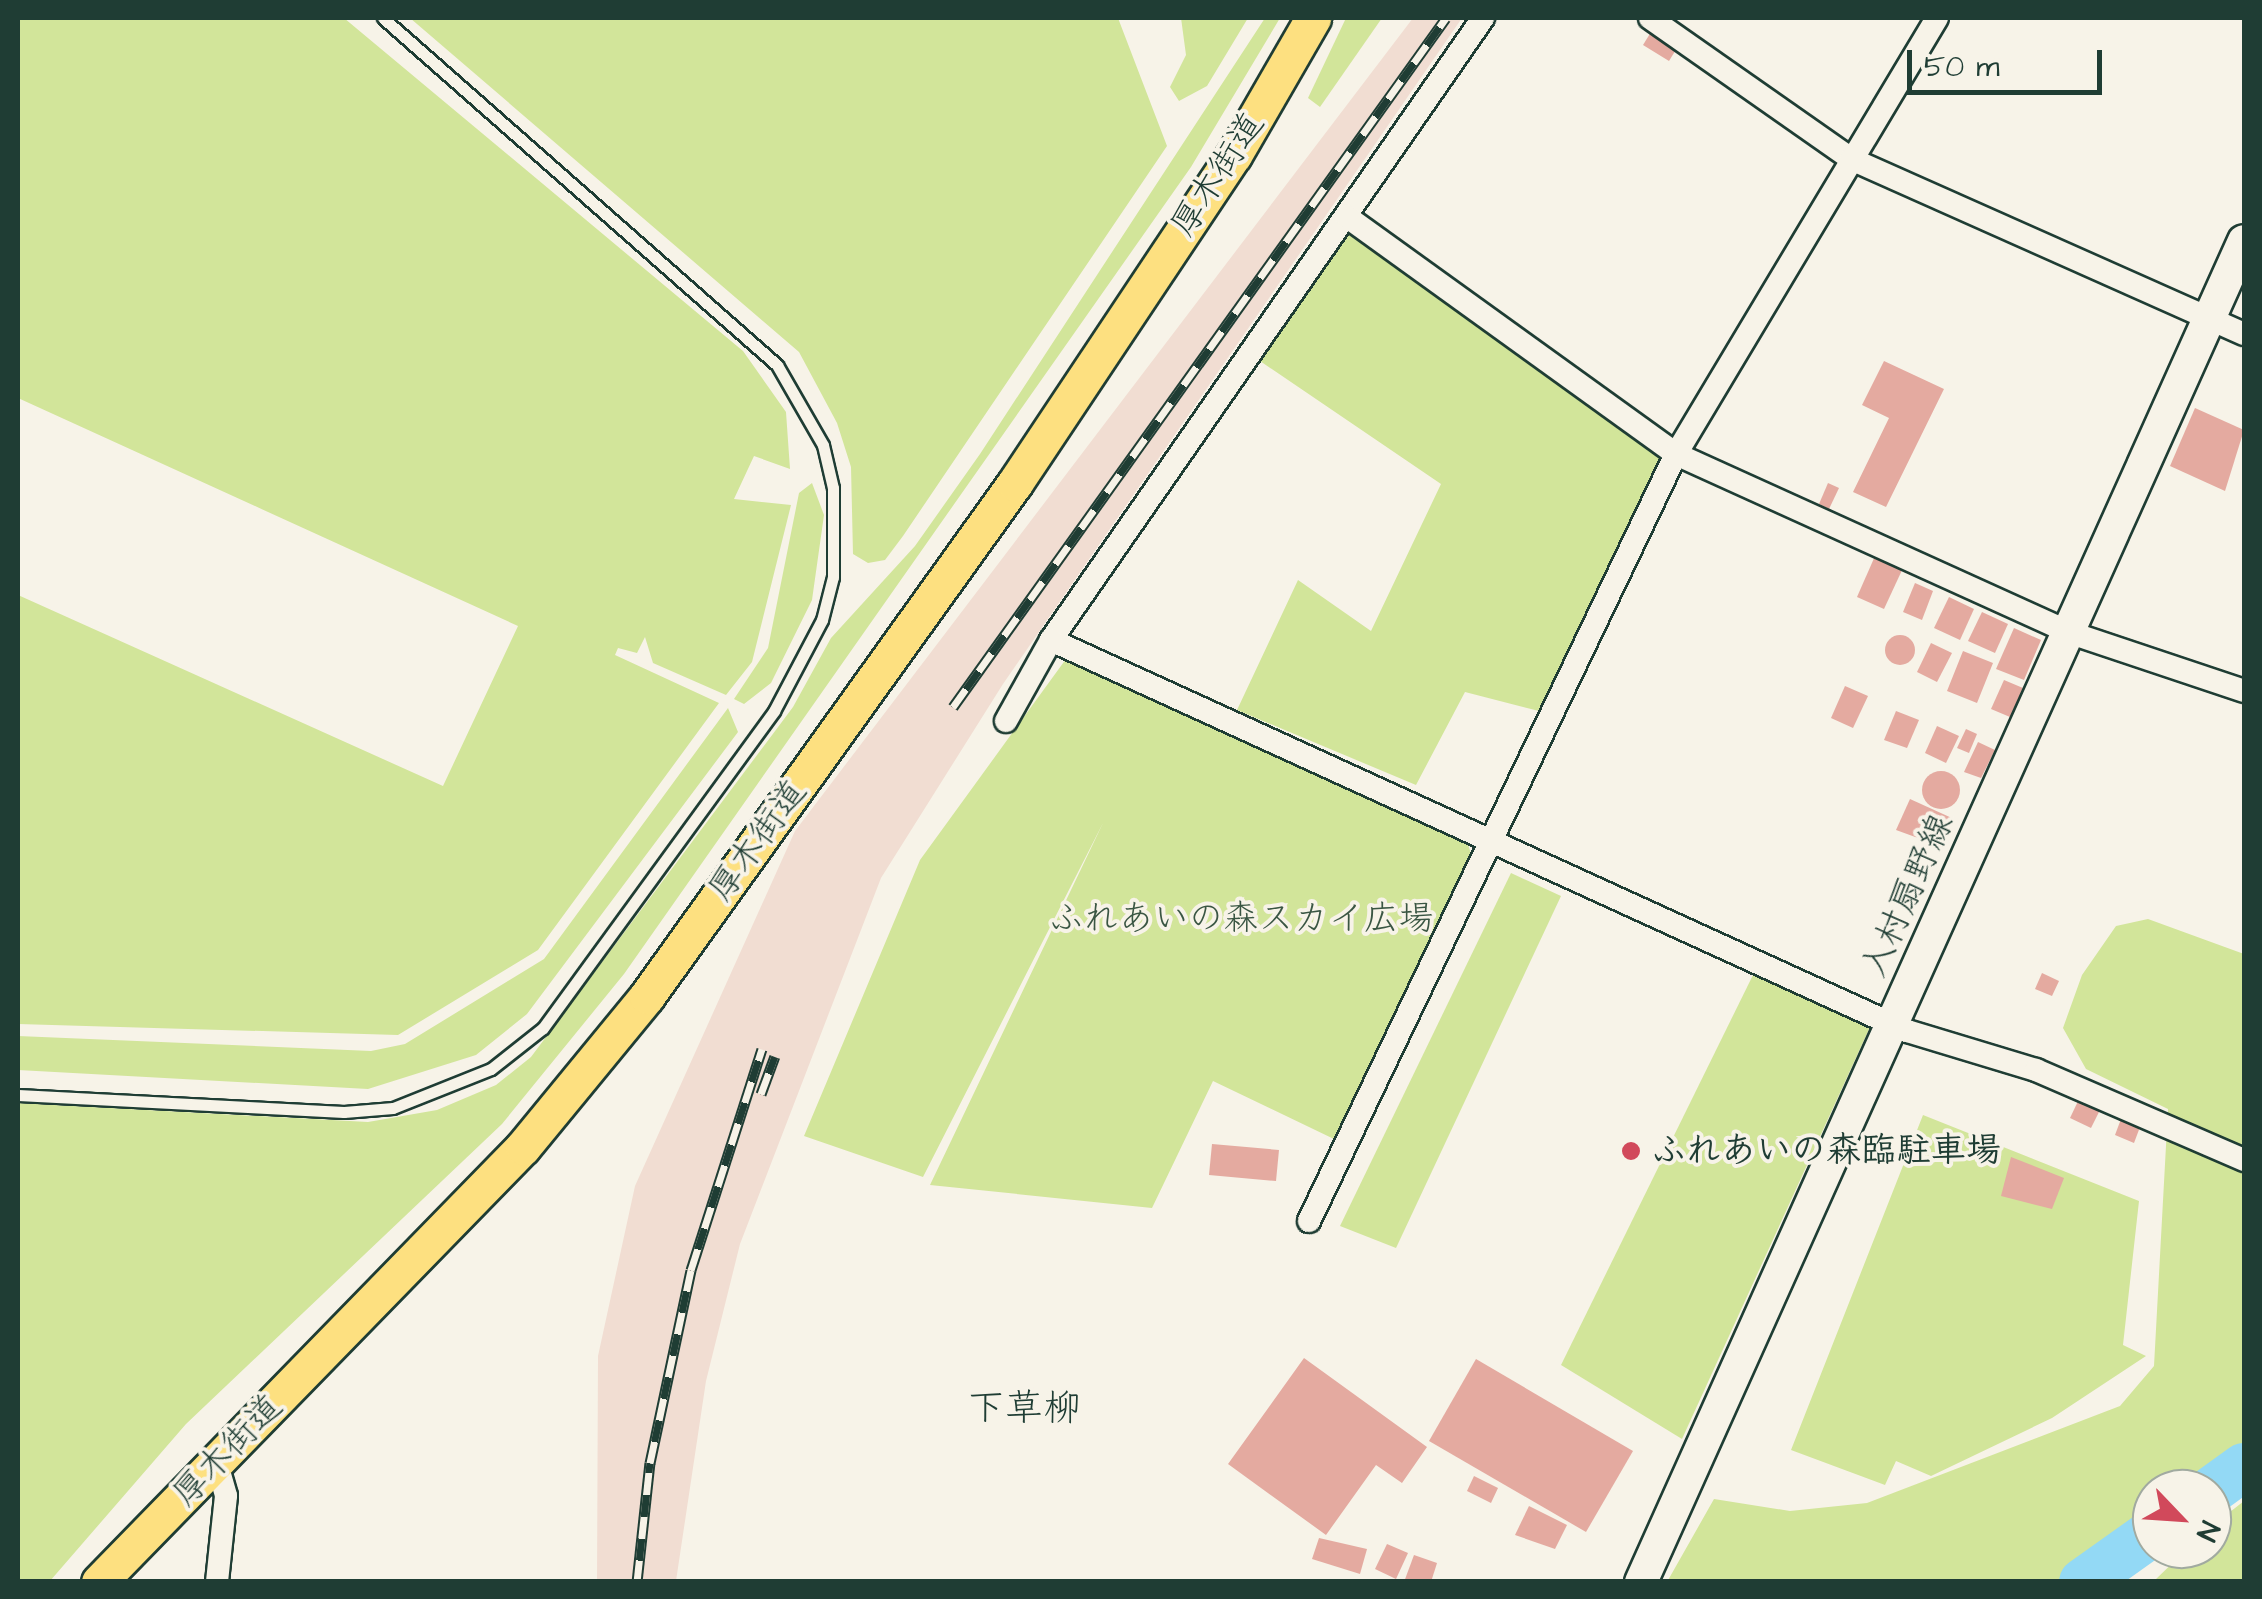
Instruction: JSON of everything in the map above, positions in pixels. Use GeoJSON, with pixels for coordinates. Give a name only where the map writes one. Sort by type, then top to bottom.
{"type":"FeatureCollection","features":[{"type":"Feature","properties":{"kind":"main road","name":"厚木街道"},"geometry":{"type":"LineString","coordinates":[[99,1582],[523,1146],[647,996],[1015,483],[1234,155],[1313,18]]}},
{"type":"Feature","properties":{"kind":"street"},"geometry":{"type":"LineString","coordinates":[[1006,721],[1052,640],[1483,18]]}},
{"type":"Feature","properties":{"kind":"street"},"geometry":{"type":"LineString","coordinates":[[1650,18],[1851,159],[2229,328]]}},
{"type":"Feature","properties":{"kind":"street"},"geometry":{"type":"LineString","coordinates":[[1309,1222],[1676,454],[1937,18]]}},
{"type":"Feature","properties":{"kind":"street"},"geometry":{"type":"LineString","coordinates":[[1346,216],[1676,454],[2071,633],[2244,691]]}},
{"type":"Feature","properties":{"kind":"street","name":"入村扇野線"},"geometry":{"type":"LineString","coordinates":[[1641,1582],[2071,633],[2229,328],[2244,241]]}},
{"type":"Feature","properties":{"kind":"street"},"geometry":{"type":"LineString","coordinates":[[1052,640],[1895,1022],[2036,1070],[2244,1160]]}},
{"type":"Feature","properties":{"kind":"street"},"geometry":{"type":"LineString","coordinates":[[217,1464],[226,1496],[218,1582]]}},
{"type":"Feature","properties":{"kind":"lane"},"geometry":{"type":"LineString","coordinates":[[18,1095],[344,1112],[393,1108],[491,1069],[554,1012],[774,711],[822,620],[833,578],[833,488],[823,446],[777,365],[383,18]]}},
{"type":"Feature","properties":{"kind":"shaded area"},"geometry":{"type":"Polygon","coordinates":[[[1413,18],[1462,18],[1003,684],[881,878],[740,1244],[706,1381],[676,1581],[597,1581],[598,1356],[635,1186],[795,831],[1413,18]]]}},
{"type":"Feature","properties":{"kind":"green space"},"geometry":{"type":"Polygon","coordinates":[[[18,18],[344,18],[743,351],[786,412],[790,469],[754,456],[734,499],[791,505],[752,662],[726,695],[653,663],[645,637],[637,653],[618,648],[615,655],[719,703],[538,950],[398,1035],[18,1024],[18,595],[443,786],[518,626],[18,398],[18,18]]]}},
{"type":"Feature","properties":{"kind":"green space"},"geometry":{"type":"Polygon","coordinates":[[[410,18],[1118,18],[1167,146],[903,536],[885,560],[868,563],[853,554],[851,467],[837,423],[799,352],[410,18]]]}},
{"type":"Feature","properties":{"kind":"green space"},"geometry":{"type":"Polygon","coordinates":[[[1181,18],[1248,18],[1207,86],[1179,101],[1170,87],[1186,55],[1181,18]]]}},
{"type":"Feature","properties":{"kind":"green space"},"geometry":{"type":"Polygon","coordinates":[[[1265,18],[1280,18],[1191,167],[624,974],[502,1124],[186,1424],[50,1581],[18,1581],[18,1103],[368,1122],[437,1110],[496,1085],[531,1057],[793,707],[831,638],[915,546],[980,454],[1265,18]]]}},
{"type":"Feature","properties":{"kind":"green space"},"geometry":{"type":"Polygon","coordinates":[[[1346,18],[1382,18],[1320,107],[1308,98],[1346,18]]]}},
{"type":"Feature","properties":{"kind":"green space"},"geometry":{"type":"Polygon","coordinates":[[[1348,232],[1662,455],[1543,712],[1465,692],[1416,785],[1237,710],[1298,580],[1371,631],[1441,484],[1260,361],[1348,232]]]}},
{"type":"Feature","properties":{"kind":"green space"},"geometry":{"type":"Polygon","coordinates":[[[812,483],[824,515],[812,600],[771,683],[744,704],[734,699],[768,648],[799,493],[812,483]]]}},
{"type":"Feature","properties":{"kind":"green space","name":"ふれあいの森スカイ広場"},"geometry":{"type":"Polygon","coordinates":[[[1066,659],[1466,838],[1473,860],[1336,1140],[1213,1081],[1152,1208],[930,1185],[1103,823],[923,1177],[804,1136],[920,860],[1066,659]]]}},
{"type":"Feature","properties":{"kind":"green space"},"geometry":{"type":"Polygon","coordinates":[[[728,708],[738,732],[527,1014],[476,1055],[368,1089],[18,1070],[18,1036],[371,1051],[405,1044],[544,959],[728,708]]]}},
{"type":"Feature","properties":{"kind":"green space"},"geometry":{"type":"Polygon","coordinates":[[[1511,873],[1561,896],[1396,1248],[1340,1226],[1511,873]]]}},
{"type":"Feature","properties":{"kind":"green space"},"geometry":{"type":"Polygon","coordinates":[[[2148,919],[2244,954],[2244,1448],[2217,1469],[2132,1469],[2132,1533],[2057,1581],[1667,1582],[1714,1499],[1790,1511],[1867,1503],[2120,1406],[2154,1366],[2168,1109],[2086,1069],[2063,1028],[2082,975],[2116,926],[2148,919]]]}},
{"type":"Feature","properties":{"kind":"green space"},"geometry":{"type":"Polygon","coordinates":[[[1753,975],[1870,1027],[1682,1439],[1561,1365],[1753,975]]]}},
{"type":"Feature","properties":{"kind":"green space"},"geometry":{"type":"Polygon","coordinates":[[[1923,1115],[2139,1201],[2123,1345],[2146,1356],[2052,1418],[1931,1476],[1896,1461],[1885,1485],[1791,1450],[1923,1115]]]}},
{"type":"Feature","properties":{"kind":"green space"},"geometry":{"type":"Polygon","coordinates":[[[2244,1501],[2244,1581],[2154,1581],[2166,1569],[2232,1569],[2232,1510],[2244,1501]]]}},
{"type":"Feature","properties":{"kind":"building"},"geometry":{"type":"Polygon","coordinates":[[[1651,32],[1677,48],[1669,61],[1643,45],[1651,32]]]}},
{"type":"Feature","properties":{"kind":"building"},"geometry":{"type":"Polygon","coordinates":[[[1884,361],[1944,389],[1886,507],[1853,492],[1889,418],[1862,405],[1884,361]]]}},
{"type":"Feature","properties":{"kind":"building"},"geometry":{"type":"Polygon","coordinates":[[[2195,408],[2244,430],[2225,491],[2170,466],[2195,408]]]}},
{"type":"Feature","properties":{"kind":"building"},"geometry":{"type":"Polygon","coordinates":[[[1828,483],[1839,488],[1829,509],[1819,504],[1828,483]]]}},
{"type":"Feature","properties":{"kind":"building"},"geometry":{"type":"Polygon","coordinates":[[[1875,556],[1903,568],[1884,609],[1857,597],[1875,556]]]}},
{"type":"Feature","properties":{"kind":"building"},"geometry":{"type":"Polygon","coordinates":[[[1915,583],[1933,591],[1922,620],[1903,612],[1915,583]]]}},
{"type":"Feature","properties":{"kind":"building"},"geometry":{"type":"Polygon","coordinates":[[[1949,597],[1974,609],[1960,640],[1934,628],[1949,597]]]}},
{"type":"Feature","properties":{"kind":"building"},"geometry":{"type":"Polygon","coordinates":[[[1982,612],[2008,624],[1995,653],[1968,641],[1982,612]]]}},
{"type":"Feature","properties":{"kind":"building"},"geometry":{"type":"Polygon","coordinates":[[[2014,628],[2041,640],[2024,680],[1996,669],[2014,628]]]}},
{"type":"Feature","properties":{"kind":"building"},"geometry":{"type":"Polygon","coordinates":[[[1900,635],[1911,639],[1915,650],[1911,661],[1900,665],[1889,661],[1885,650],[1889,639],[1900,635]]]}},
{"type":"Feature","properties":{"kind":"building"},"geometry":{"type":"Polygon","coordinates":[[[1931,643],[1952,653],[1937,682],[1917,672],[1931,643]]]}},
{"type":"Feature","properties":{"kind":"building"},"geometry":{"type":"Polygon","coordinates":[[[1963,651],[1993,663],[1977,703],[1947,691],[1963,651]]]}},
{"type":"Feature","properties":{"kind":"building"},"geometry":{"type":"Polygon","coordinates":[[[2004,680],[2023,688],[2010,717],[1991,709],[2004,680]]]}},
{"type":"Feature","properties":{"kind":"building"},"geometry":{"type":"Polygon","coordinates":[[[1845,686],[1868,696],[1853,728],[1831,718],[1845,686]]]}},
{"type":"Feature","properties":{"kind":"building"},"geometry":{"type":"Polygon","coordinates":[[[1896,711],[1919,720],[1907,748],[1884,740],[1896,711]]]}},
{"type":"Feature","properties":{"kind":"building"},"geometry":{"type":"Polygon","coordinates":[[[1937,726],[1959,736],[1946,763],[1925,753],[1937,726]]]}},
{"type":"Feature","properties":{"kind":"building"},"geometry":{"type":"Polygon","coordinates":[[[1966,729],[1977,734],[1969,753],[1957,748],[1966,729]]]}},
{"type":"Feature","properties":{"kind":"building"},"geometry":{"type":"Polygon","coordinates":[[[1978,742],[1995,750],[1981,778],[1964,772],[1978,742]]]}},
{"type":"Feature","properties":{"kind":"building"},"geometry":{"type":"Polygon","coordinates":[[[1941,771],[1955,776],[1960,790],[1955,804],[1941,809],[1927,804],[1922,790],[1927,776],[1941,771]]]}},
{"type":"Feature","properties":{"kind":"building"},"geometry":{"type":"Polygon","coordinates":[[[1910,799],[1954,819],[1940,846],[1896,830],[1910,799]]]}},
{"type":"Feature","properties":{"kind":"building"},"geometry":{"type":"Polygon","coordinates":[[[2042,973],[2059,981],[2052,996],[2035,989],[2042,973]]]}},
{"type":"Feature","properties":{"kind":"building"},"geometry":{"type":"Polygon","coordinates":[[[2080,1097],[2101,1108],[2091,1128],[2070,1118],[2080,1097]]]}},
{"type":"Feature","properties":{"kind":"building"},"geometry":{"type":"Polygon","coordinates":[[[2121,1119],[2140,1127],[2134,1143],[2115,1135],[2121,1119]]]}},
{"type":"Feature","properties":{"kind":"building"},"geometry":{"type":"Polygon","coordinates":[[[1212,1144],[1279,1150],[1276,1181],[1209,1175],[1212,1144]]]}},
{"type":"Feature","properties":{"kind":"building"},"geometry":{"type":"Polygon","coordinates":[[[2011,1157],[2064,1178],[2052,1209],[2001,1196],[2011,1157]]]}},
{"type":"Feature","properties":{"kind":"building"},"geometry":{"type":"Polygon","coordinates":[[[1304,1358],[1427,1447],[1402,1483],[1376,1465],[1326,1535],[1228,1464],[1304,1358]]]}},
{"type":"Feature","properties":{"kind":"building"},"geometry":{"type":"Polygon","coordinates":[[[1476,1359],[1633,1451],[1586,1532],[1429,1441],[1476,1359]]]}},
{"type":"Feature","properties":{"kind":"building"},"geometry":{"type":"Polygon","coordinates":[[[1474,1476],[1498,1488],[1491,1503],[1467,1491],[1474,1476]]]}},
{"type":"Feature","properties":{"kind":"building"},"geometry":{"type":"Polygon","coordinates":[[[1529,1506],[1567,1525],[1555,1549],[1515,1535],[1529,1506]]]}},
{"type":"Feature","properties":{"kind":"building"},"geometry":{"type":"Polygon","coordinates":[[[1319,1538],[1367,1549],[1360,1574],[1312,1559],[1319,1538]]]}},
{"type":"Feature","properties":{"kind":"building"},"geometry":{"type":"Polygon","coordinates":[[[1387,1544],[1408,1553],[1396,1579],[1375,1569],[1387,1544]]]}},
{"type":"Feature","properties":{"kind":"building"},"geometry":{"type":"Polygon","coordinates":[[[1414,1555],[1437,1563],[1431,1582],[1404,1582],[1414,1555]]]}},
{"type":"Feature","properties":{"kind":"waterway"},"geometry":{"type":"LineString","coordinates":[[2232,1476],[2244,1467]]}},
{"type":"Feature","properties":{"kind":"waterway"},"geometry":{"type":"LineString","coordinates":[[2083,1582],[2132,1547]]}},
{"type":"Feature","properties":{"kind":"railway"},"geometry":{"type":"LineString","coordinates":[[953,707],[1446,18]]}},
{"type":"Feature","properties":{"kind":"railway"},"geometry":{"type":"LineString","coordinates":[[637,1582],[650,1463],[691,1270],[762,1049]]}},
{"type":"Feature","properties":{"kind":"railway"},"geometry":{"type":"LineString","coordinates":[[761,1094],[775,1056]]}},
{"type":"Feature","properties":{"kind":"place","name":"ふれあいの森臨駐車場"},"geometry":{"type":"Point","coordinates":[1631,1151]}},
{"type":"Feature","properties":{"kind":"district","name":"下草柳"},"geometry":{"type":"Point","coordinates":[1024,1410]}}]}
